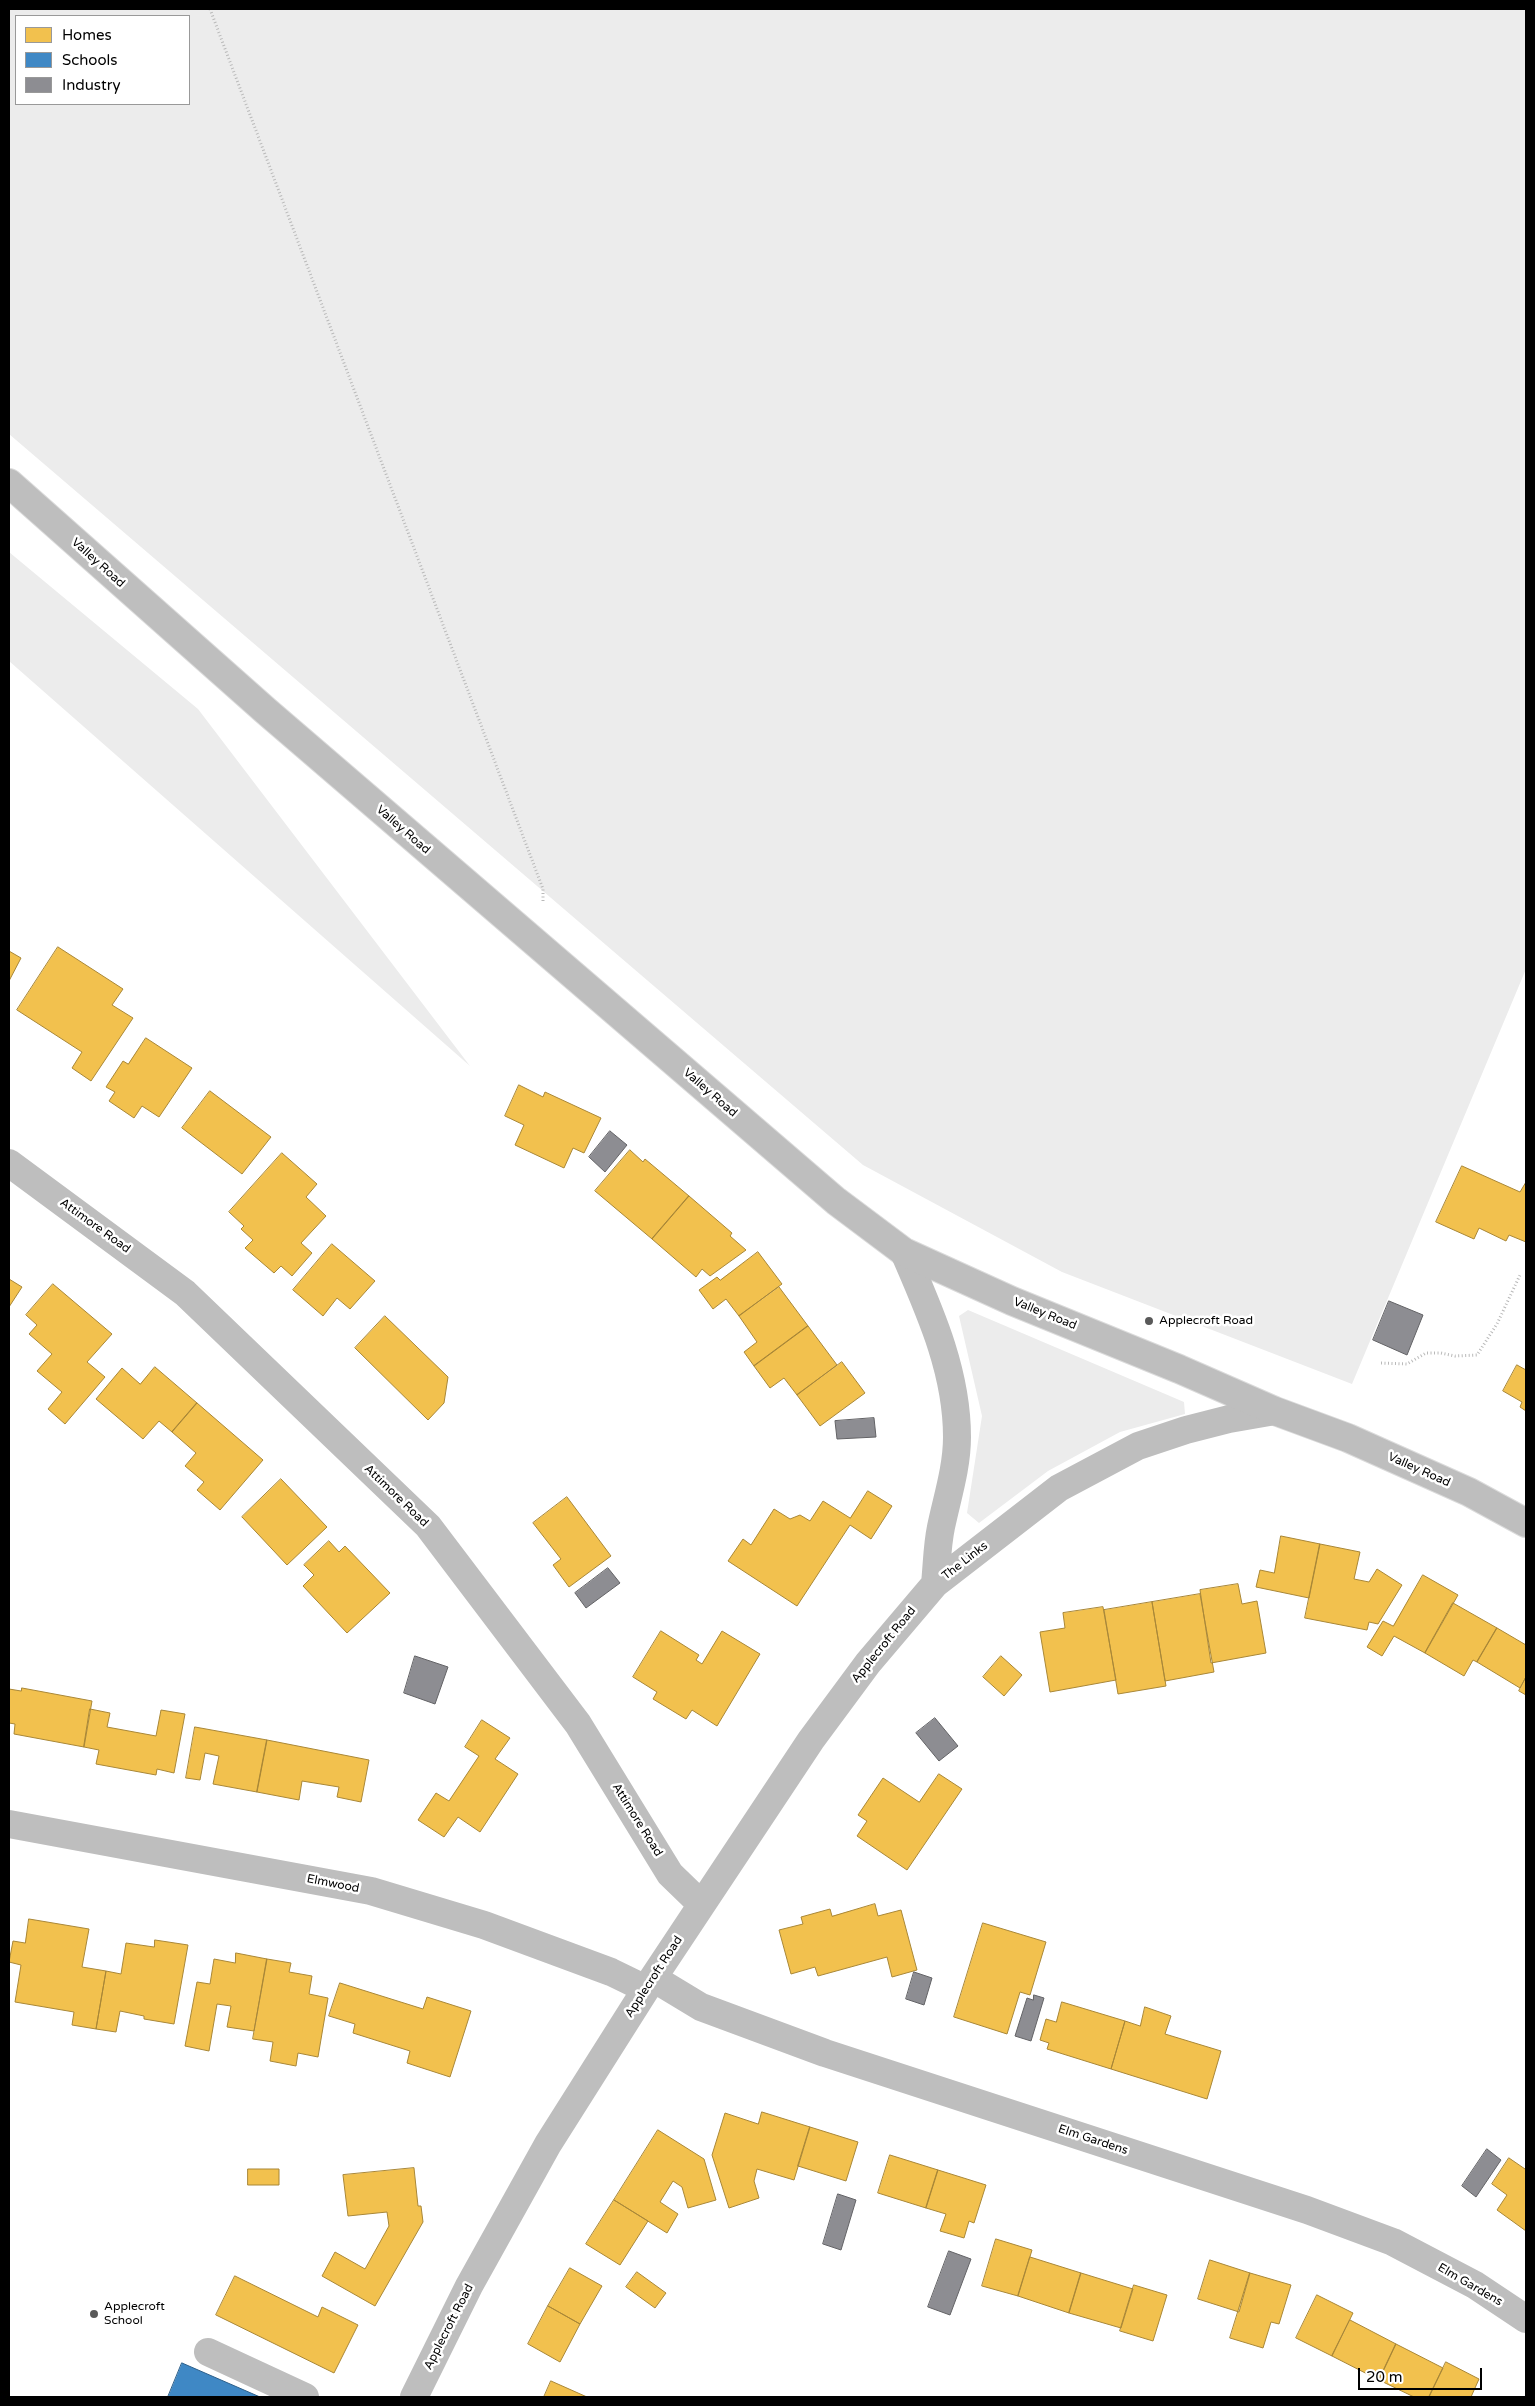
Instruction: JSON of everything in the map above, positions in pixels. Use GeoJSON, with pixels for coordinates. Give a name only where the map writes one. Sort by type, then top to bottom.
{"type":"FeatureCollection","features":[{"type":"Feature","properties":{"kind":"street","name":"Valley Road"},"geometry":{"type":"LineString","coordinates":[[9,483],[273,718],[543,950],[836,1201],[904,1252],[1012,1301],[1179,1369],[1275,1411],[1348,1438],[1460,1488],[1526,1524]]}},
{"type":"Feature","properties":{"kind":"street","name":"Attimore Road"},"geometry":{"type":"LineString","coordinates":[[9,1163],[185,1293],[428,1526],[578,1724],[670,1874],[701,1904]]}},
{"type":"Feature","properties":{"kind":"street","name":"The Links"},"geometry":{"type":"LineString","coordinates":[[904,1252],[946,1356],[955,1397],[957,1439],[953,1474],[940,1530],[935,1584]]}},
{"type":"Feature","properties":{"kind":"street","name":"The Links"},"geometry":{"type":"LineString","coordinates":[[935,1584],[1060,1488],[1138,1446],[1186,1430],[1275,1411]]}},
{"type":"Feature","properties":{"kind":"street","name":"Applecroft Road"},"geometry":{"type":"LineString","coordinates":[[414,2397],[469,2286],[548,2144],[649,1983],[816,1732],[868,1663],[935,1584]]}},
{"type":"Feature","properties":{"kind":"street","name":"Elmwood"},"geometry":{"type":"LineString","coordinates":[[9,1824],[371,1891],[484,1925],[611,1972],[649,1983]]}},
{"type":"Feature","properties":{"kind":"street","name":"Elm Gardens"},"geometry":{"type":"LineString","coordinates":[[649,1983],[701,2007],[825,2053],[1308,2210],[1393,2242],[1476,2285],[1526,2319]]}},
{"type":"Feature","properties":{"kind":"street"},"geometry":{"type":"LineString","coordinates":[[208,2352],[305,2397]]}},
{"type":"Feature","properties":{"kind":"path"},"geometry":{"type":"LineString","coordinates":[[210,9],[543,889],[543,950]]}},
{"type":"Feature","properties":{"kind":"path"},"geometry":{"type":"LineString","coordinates":[[1381,1363],[1407,1364],[1426,1353],[1455,1356],[1477,1355],[1497,1324],[1520,1275]]}},
{"type":"Feature","properties":{"kind":"shaded area"},"geometry":{"type":"Polygon","coordinates":[[[9,9],[1526,9],[1526,969],[1352,1384],[1062,1272],[863,1165],[9,434],[9,9]]]}},
{"type":"Feature","properties":{"kind":"shaded area"},"geometry":{"type":"Polygon","coordinates":[[[9,552],[198,709],[470,1066],[9,661],[9,552]]]}},
{"type":"Feature","properties":{"kind":"shaded area"},"geometry":{"type":"Polygon","coordinates":[[[968,1310],[1184,1402],[1185,1414],[1120,1432],[1048,1471],[979,1523],[967,1513],[982,1416],[959,1316],[968,1310]]]}},
{"type":"Feature","properties":{"kind":"building: Homes"},"geometry":{"type":"Polygon","coordinates":[[[58,947],[123,989],[112,1005],[133,1018],[91,1081],[72,1068],[82,1052],[17,1010],[58,947]]]}},
{"type":"Feature","properties":{"kind":"building: Homes"},"geometry":{"type":"Polygon","coordinates":[[[9,951],[21,958],[9,981],[9,951]]]}},
{"type":"Feature","properties":{"kind":"building: Homes"},"geometry":{"type":"Polygon","coordinates":[[[146,1038],[192,1068],[159,1117],[142,1106],[134,1118],[109,1101],[115,1092],[106,1087],[123,1061],[128,1064],[146,1038]]]}},
{"type":"Feature","properties":{"kind":"building: Homes"},"geometry":{"type":"Polygon","coordinates":[[[519,1085],[543,1097],[545,1092],[601,1118],[584,1153],[573,1148],[564,1168],[515,1145],[524,1125],[505,1116],[519,1085]]]}},
{"type":"Feature","properties":{"kind":"building: Homes"},"geometry":{"type":"Polygon","coordinates":[[[210,1091],[271,1137],[242,1174],[182,1128],[210,1091]]]}},
{"type":"Feature","properties":{"kind":"building: Homes"},"geometry":{"type":"Polygon","coordinates":[[[630,1150],[643,1162],[645,1159],[689,1196],[652,1239],[595,1191],[630,1150]]]}},
{"type":"Feature","properties":{"kind":"building: Homes"},"geometry":{"type":"Polygon","coordinates":[[[282,1153],[317,1184],[306,1197],[326,1216],[301,1243],[312,1253],[292,1276],[281,1266],[274,1273],[245,1248],[253,1240],[241,1229],[244,1226],[229,1212],[282,1153]]]}},
{"type":"Feature","properties":{"kind":"building: Homes"},"geometry":{"type":"Polygon","coordinates":[[[1462,1166],[1520,1192],[1526,1182],[1526,1242],[1509,1235],[1506,1241],[1479,1228],[1474,1239],[1436,1222],[1462,1166]]]}},
{"type":"Feature","properties":{"kind":"building: Homes"},"geometry":{"type":"Polygon","coordinates":[[[689,1196],[732,1233],[730,1236],[746,1250],[710,1276],[702,1269],[696,1277],[652,1239],[689,1196]]]}},
{"type":"Feature","properties":{"kind":"building: Homes"},"geometry":{"type":"Polygon","coordinates":[[[332,1244],[375,1281],[350,1309],[337,1298],[323,1316],[293,1290],[332,1244]]]}},
{"type":"Feature","properties":{"kind":"building: Homes"},"geometry":{"type":"Polygon","coordinates":[[[758,1252],[782,1284],[739,1316],[726,1299],[713,1309],[699,1290],[717,1277],[720,1280],[758,1252]]]}},
{"type":"Feature","properties":{"kind":"building: Homes"},"geometry":{"type":"Polygon","coordinates":[[[9,1279],[22,1287],[9,1307],[9,1279]]]}},
{"type":"Feature","properties":{"kind":"building: Homes"},"geometry":{"type":"Polygon","coordinates":[[[53,1284],[112,1334],[87,1362],[105,1377],[65,1424],[48,1409],[62,1392],[37,1371],[52,1354],[29,1334],[37,1325],[26,1315],[53,1284]]]}},
{"type":"Feature","properties":{"kind":"building: Homes"},"geometry":{"type":"Polygon","coordinates":[[[779,1287],[808,1326],[754,1366],[744,1352],[757,1342],[739,1316],[779,1287]]]}},
{"type":"Feature","properties":{"kind":"building: Homes"},"geometry":{"type":"Polygon","coordinates":[[[385,1316],[448,1377],[444,1403],[428,1420],[355,1348],[385,1316]]]}},
{"type":"Feature","properties":{"kind":"building: Homes"},"geometry":{"type":"Polygon","coordinates":[[[808,1326],[837,1365],[797,1395],[784,1378],[770,1388],[754,1366],[808,1326]]]}},
{"type":"Feature","properties":{"kind":"building: Homes"},"geometry":{"type":"Polygon","coordinates":[[[842,1362],[865,1393],[820,1426],[797,1395],[842,1362]]]}},
{"type":"Feature","properties":{"kind":"building: Homes"},"geometry":{"type":"Polygon","coordinates":[[[1517,1365],[1526,1370],[1526,1411],[1520,1407],[1522,1402],[1503,1391],[1517,1365]]]}},
{"type":"Feature","properties":{"kind":"building: Homes"},"geometry":{"type":"Polygon","coordinates":[[[155,1367],[197,1403],[172,1432],[159,1421],[143,1439],[96,1399],[122,1368],[140,1384],[155,1367]]]}},
{"type":"Feature","properties":{"kind":"building: Homes"},"geometry":{"type":"Polygon","coordinates":[[[197,1403],[263,1460],[220,1510],[197,1490],[204,1482],[185,1466],[196,1453],[172,1432],[197,1403]]]}},
{"type":"Feature","properties":{"kind":"building: Homes"},"geometry":{"type":"Polygon","coordinates":[[[281,1479],[327,1527],[287,1565],[242,1517],[281,1479]]]}},
{"type":"Feature","properties":{"kind":"building: Homes"},"geometry":{"type":"Polygon","coordinates":[[[868,1491],[892,1506],[871,1539],[850,1525],[797,1606],[728,1561],[743,1539],[751,1545],[774,1509],[790,1519],[800,1515],[810,1521],[823,1501],[850,1518],[868,1491]]]}},
{"type":"Feature","properties":{"kind":"building: Homes"},"geometry":{"type":"Polygon","coordinates":[[[567,1497],[611,1556],[569,1587],[553,1565],[561,1559],[533,1523],[567,1497]]]}},
{"type":"Feature","properties":{"kind":"building: Homes"},"geometry":{"type":"Polygon","coordinates":[[[1281,1536],[1320,1544],[1309,1598],[1256,1587],[1260,1570],[1274,1573],[1281,1536]]]}},
{"type":"Feature","properties":{"kind":"building: Homes"},"geometry":{"type":"Polygon","coordinates":[[[329,1541],[339,1552],[345,1546],[390,1593],[347,1633],[303,1586],[314,1575],[304,1565],[329,1541]]]}},
{"type":"Feature","properties":{"kind":"building: Homes"},"geometry":{"type":"Polygon","coordinates":[[[1320,1544],[1360,1552],[1354,1579],[1369,1582],[1377,1569],[1402,1585],[1378,1624],[1369,1622],[1367,1630],[1305,1618],[1320,1544]]]}},
{"type":"Feature","properties":{"kind":"building: Homes"},"geometry":{"type":"Polygon","coordinates":[[[1423,1575],[1458,1595],[1425,1653],[1394,1636],[1382,1656],[1367,1647],[1383,1621],[1393,1626],[1423,1575]]]}},
{"type":"Feature","properties":{"kind":"building: Homes"},"geometry":{"type":"Polygon","coordinates":[[[1238,1584],[1242,1604],[1257,1601],[1266,1653],[1211,1663],[1200,1590],[1238,1584]]]}},
{"type":"Feature","properties":{"kind":"building: Homes"},"geometry":{"type":"Polygon","coordinates":[[[1200,1594],[1214,1672],[1165,1681],[1152,1602],[1200,1594]]]}},
{"type":"Feature","properties":{"kind":"building: Homes"},"geometry":{"type":"Polygon","coordinates":[[[1152,1602],[1166,1686],[1118,1694],[1104,1610],[1152,1602]]]}},
{"type":"Feature","properties":{"kind":"building: Homes"},"geometry":{"type":"Polygon","coordinates":[[[1453,1603],[1497,1628],[1477,1662],[1473,1660],[1464,1676],[1425,1653],[1453,1603]]]}},
{"type":"Feature","properties":{"kind":"building: Homes"},"geometry":{"type":"Polygon","coordinates":[[[1103,1607],[1116,1680],[1050,1692],[1040,1632],[1065,1628],[1063,1613],[1103,1607]]]}},
{"type":"Feature","properties":{"kind":"building: Homes"},"geometry":{"type":"Polygon","coordinates":[[[1497,1628],[1526,1645],[1526,1677],[1520,1688],[1477,1662],[1497,1628]]]}},
{"type":"Feature","properties":{"kind":"building: Homes"},"geometry":{"type":"Polygon","coordinates":[[[661,1631],[699,1655],[696,1660],[702,1664],[722,1631],[760,1654],[717,1726],[692,1710],[686,1719],[653,1699],[657,1692],[633,1677],[661,1631]]]}},
{"type":"Feature","properties":{"kind":"building: Homes"},"geometry":{"type":"Polygon","coordinates":[[[1001,1656],[1022,1675],[1004,1696],[983,1677],[1001,1656]]]}},
{"type":"Feature","properties":{"kind":"building: Homes"},"geometry":{"type":"Polygon","coordinates":[[[1526,1677],[1526,1695],[1519,1691],[1526,1677]]]}},
{"type":"Feature","properties":{"kind":"building: Homes"},"geometry":{"type":"Polygon","coordinates":[[[22,1688],[92,1701],[84,1747],[14,1734],[15,1724],[9,1723],[9,1689],[21,1691],[22,1688]]]}},
{"type":"Feature","properties":{"kind":"building: Homes"},"geometry":{"type":"Polygon","coordinates":[[[90,1709],[110,1713],[107,1727],[156,1736],[161,1710],[185,1714],[174,1773],[157,1769],[156,1775],[96,1764],[99,1750],[84,1747],[90,1709]]]}},
{"type":"Feature","properties":{"kind":"building: Homes"},"geometry":{"type":"Polygon","coordinates":[[[482,1720],[510,1738],[495,1759],[518,1774],[480,1832],[458,1817],[444,1837],[418,1820],[436,1793],[449,1801],[479,1756],[465,1747],[482,1720]]]}},
{"type":"Feature","properties":{"kind":"building: Homes"},"geometry":{"type":"Polygon","coordinates":[[[195,1727],[267,1740],[257,1792],[213,1784],[219,1756],[205,1753],[200,1780],[186,1778],[195,1727]]]}},
{"type":"Feature","properties":{"kind":"building: Homes"},"geometry":{"type":"Polygon","coordinates":[[[267,1740],[369,1760],[361,1802],[337,1797],[339,1787],[302,1781],[299,1800],[257,1792],[267,1740]]]}},
{"type":"Feature","properties":{"kind":"building: Homes"},"geometry":{"type":"Polygon","coordinates":[[[939,1774],[962,1789],[907,1870],[857,1836],[867,1821],[858,1815],[883,1778],[919,1802],[939,1774]]]}},
{"type":"Feature","properties":{"kind":"building: Homes"},"geometry":{"type":"Polygon","coordinates":[[[875,1904],[878,1916],[901,1910],[917,1970],[892,1977],[887,1957],[818,1976],[815,1967],[791,1974],[779,1930],[803,1924],[801,1917],[830,1909],[832,1916],[875,1904]]]}},
{"type":"Feature","properties":{"kind":"building: Homes"},"geometry":{"type":"Polygon","coordinates":[[[29,1919],[89,1929],[82,1967],[106,1971],[96,2029],[72,2025],[74,2012],[15,2002],[21,1965],[9,1962],[13,1941],[25,1943],[29,1919]]]}},
{"type":"Feature","properties":{"kind":"building: Homes"},"geometry":{"type":"Polygon","coordinates":[[[983,1923],[1046,1942],[1030,1995],[1020,1992],[1007,2034],[954,2017],[983,1923]]]}},
{"type":"Feature","properties":{"kind":"building: Homes"},"geometry":{"type":"Polygon","coordinates":[[[155,1940],[188,1945],[174,2024],[144,2019],[144,2016],[120,2011],[116,2032],[96,2029],[106,1971],[121,1974],[126,1943],[154,1947],[155,1940]]]}},
{"type":"Feature","properties":{"kind":"building: Homes"},"geometry":{"type":"Polygon","coordinates":[[[236,1953],[267,1959],[254,2031],[227,2027],[231,2006],[217,2004],[209,2051],[185,2046],[197,1982],[210,1984],[214,1959],[235,1963],[236,1953]]]}},
{"type":"Feature","properties":{"kind":"building: Homes"},"geometry":{"type":"Polygon","coordinates":[[[267,1959],[291,1963],[289,1972],[312,1976],[309,1994],[328,1998],[318,2057],[298,2053],[296,2066],[270,2061],[273,2042],[253,2039],[267,1959]]]}},
{"type":"Feature","properties":{"kind":"building: Homes"},"geometry":{"type":"Polygon","coordinates":[[[340,1983],[423,2009],[427,1997],[471,2011],[450,2077],[407,2063],[410,2051],[353,2033],[355,2024],[329,2016],[340,1983]]]}},
{"type":"Feature","properties":{"kind":"building: Homes"},"geometry":{"type":"Polygon","coordinates":[[[1062,2002],[1125,2021],[1111,2069],[1047,2049],[1049,2043],[1040,2040],[1046,2019],[1056,2022],[1062,2002]]]}},
{"type":"Feature","properties":{"kind":"building: Homes"},"geometry":{"type":"Polygon","coordinates":[[[1145,2007],[1171,2016],[1165,2034],[1221,2051],[1207,2099],[1111,2069],[1125,2021],[1140,2026],[1145,2007]]]}},
{"type":"Feature","properties":{"kind":"building: Homes"},"geometry":{"type":"Polygon","coordinates":[[[762,2112],[810,2127],[794,2180],[757,2169],[754,2181],[759,2198],[729,2208],[712,2155],[725,2113],[758,2124],[762,2112]]]}},
{"type":"Feature","properties":{"kind":"building: Homes"},"geometry":{"type":"Polygon","coordinates":[[[810,2127],[858,2142],[846,2181],[798,2166],[810,2127]]]}},
{"type":"Feature","properties":{"kind":"building: Homes"},"geometry":{"type":"Polygon","coordinates":[[[658,2130],[704,2159],[716,2200],[688,2208],[682,2187],[673,2181],[660,2202],[678,2214],[667,2233],[614,2200],[658,2130]]]}},
{"type":"Feature","properties":{"kind":"building: Homes"},"geometry":{"type":"Polygon","coordinates":[[[890,2155],[938,2170],[926,2208],[878,2193],[890,2155]]]}},
{"type":"Feature","properties":{"kind":"building: Homes"},"geometry":{"type":"Polygon","coordinates":[[[1509,2158],[1525,2169],[1526,2167],[1526,2231],[1497,2210],[1507,2195],[1492,2184],[1509,2158]]]}},
{"type":"Feature","properties":{"kind":"building: Homes"},"geometry":{"type":"Polygon","coordinates":[[[414,2168],[418,2206],[421,2206],[423,2222],[375,2306],[322,2276],[335,2252],[365,2269],[389,2226],[387,2212],[348,2216],[343,2175],[414,2168]]]}},
{"type":"Feature","properties":{"kind":"building: Homes"},"geometry":{"type":"Polygon","coordinates":[[[248,2169],[279,2169],[279,2185],[248,2185],[248,2169]]]}},
{"type":"Feature","properties":{"kind":"building: Homes"},"geometry":{"type":"Polygon","coordinates":[[[938,2170],[986,2185],[974,2223],[969,2221],[964,2238],[940,2231],[946,2214],[926,2208],[938,2170]]]}},
{"type":"Feature","properties":{"kind":"building: Homes"},"geometry":{"type":"Polygon","coordinates":[[[614,2200],[648,2221],[620,2265],[586,2244],[614,2200]]]}},
{"type":"Feature","properties":{"kind":"building: Homes"},"geometry":{"type":"Polygon","coordinates":[[[996,2239],[1032,2250],[1018,2296],[982,2286],[996,2239]]]}},
{"type":"Feature","properties":{"kind":"building: Homes"},"geometry":{"type":"Polygon","coordinates":[[[1030,2257],[1081,2273],[1069,2313],[1018,2296],[1030,2257]]]}},
{"type":"Feature","properties":{"kind":"building: Homes"},"geometry":{"type":"Polygon","coordinates":[[[1210,2260],[1250,2273],[1239,2312],[1198,2299],[1210,2260]]]}},
{"type":"Feature","properties":{"kind":"building: Homes"},"geometry":{"type":"Polygon","coordinates":[[[570,2268],[602,2286],[580,2324],[548,2306],[570,2268]]]}},
{"type":"Feature","properties":{"kind":"building: Homes"},"geometry":{"type":"Polygon","coordinates":[[[637,2272],[666,2293],[655,2308],[626,2287],[637,2272]]]}},
{"type":"Feature","properties":{"kind":"building: Homes"},"geometry":{"type":"Polygon","coordinates":[[[1081,2273],[1133,2289],[1121,2328],[1069,2313],[1081,2273]]]}},
{"type":"Feature","properties":{"kind":"building: Homes"},"geometry":{"type":"Polygon","coordinates":[[[1250,2273],[1291,2285],[1279,2324],[1271,2322],[1263,2348],[1230,2338],[1250,2273]]]}},
{"type":"Feature","properties":{"kind":"building: Homes"},"geometry":{"type":"Polygon","coordinates":[[[235,2276],[318,2317],[322,2307],[358,2325],[334,2373],[216,2315],[235,2276]]]}},
{"type":"Feature","properties":{"kind":"building: Homes"},"geometry":{"type":"Polygon","coordinates":[[[1134,2285],[1167,2295],[1153,2341],[1120,2331],[1134,2285]]]}},
{"type":"Feature","properties":{"kind":"building: Homes"},"geometry":{"type":"Polygon","coordinates":[[[1317,2295],[1353,2313],[1332,2356],[1296,2338],[1317,2295]]]}},
{"type":"Feature","properties":{"kind":"building: Homes"},"geometry":{"type":"Polygon","coordinates":[[[548,2306],[580,2324],[560,2362],[528,2344],[548,2306]]]}},
{"type":"Feature","properties":{"kind":"building: Homes"},"geometry":{"type":"Polygon","coordinates":[[[1350,2320],[1396,2344],[1379,2380],[1332,2356],[1350,2320]]]}},
{"type":"Feature","properties":{"kind":"building: Homes"},"geometry":{"type":"Polygon","coordinates":[[[1396,2344],[1443,2368],[1429,2397],[1414,2397],[1379,2380],[1396,2344]]]}},
{"type":"Feature","properties":{"kind":"building: Homes"},"geometry":{"type":"Polygon","coordinates":[[[1446,2362],[1479,2379],[1471,2397],[1429,2397],[1446,2362]]]}},
{"type":"Feature","properties":{"kind":"building: Homes"},"geometry":{"type":"Polygon","coordinates":[[[551,2381],[587,2397],[544,2397],[551,2381]]]}},
{"type":"Feature","properties":{"kind":"building: Schools"},"geometry":{"type":"Polygon","coordinates":[[[182,2363],[260,2397],[168,2397],[182,2363]]]}},
{"type":"Feature","properties":{"kind":"building: Industry"},"geometry":{"type":"Polygon","coordinates":[[[610,1131],[627,1145],[605,1172],[589,1157],[610,1131]]]}},
{"type":"Feature","properties":{"kind":"building: Industry"},"geometry":{"type":"Polygon","coordinates":[[[1389,1301],[1423,1315],[1407,1355],[1373,1340],[1389,1301]]]}},
{"type":"Feature","properties":{"kind":"building: Industry"},"geometry":{"type":"Polygon","coordinates":[[[874,1418],[876,1437],[837,1439],[835,1421],[874,1418]]]}},
{"type":"Feature","properties":{"kind":"building: Industry"},"geometry":{"type":"Polygon","coordinates":[[[608,1568],[620,1583],[586,1608],[575,1593],[608,1568]]]}},
{"type":"Feature","properties":{"kind":"building: Industry"},"geometry":{"type":"Polygon","coordinates":[[[415,1656],[448,1667],[435,1704],[404,1693],[415,1656]]]}},
{"type":"Feature","properties":{"kind":"building: Industry"},"geometry":{"type":"Polygon","coordinates":[[[935,1718],[958,1746],[939,1761],[916,1733],[935,1718]]]}},
{"type":"Feature","properties":{"kind":"building: Industry"},"geometry":{"type":"Polygon","coordinates":[[[914,1972],[932,1978],[924,2005],[906,1999],[914,1972]]]}},
{"type":"Feature","properties":{"kind":"building: Industry"},"geometry":{"type":"Polygon","coordinates":[[[1034,1995],[1044,1998],[1031,2041],[1015,2036],[1027,1998],[1033,2000],[1034,1995]]]}},
{"type":"Feature","properties":{"kind":"building: Industry"},"geometry":{"type":"Polygon","coordinates":[[[1487,2149],[1501,2160],[1476,2197],[1462,2186],[1487,2149]]]}},
{"type":"Feature","properties":{"kind":"building: Industry"},"geometry":{"type":"Polygon","coordinates":[[[838,2194],[856,2200],[841,2250],[823,2244],[838,2194]]]}},
{"type":"Feature","properties":{"kind":"building: Industry"},"geometry":{"type":"Polygon","coordinates":[[[949,2251],[971,2259],[950,2315],[928,2307],[949,2251]]]}},
{"type":"Feature","properties":{"kind":"place","name":"Applecroft Road"},"geometry":{"type":"Point","coordinates":[1149,1321]}},
{"type":"Feature","properties":{"kind":"place","name":"Applecroft School"},"geometry":{"type":"Point","coordinates":[94,2314]}}]}
